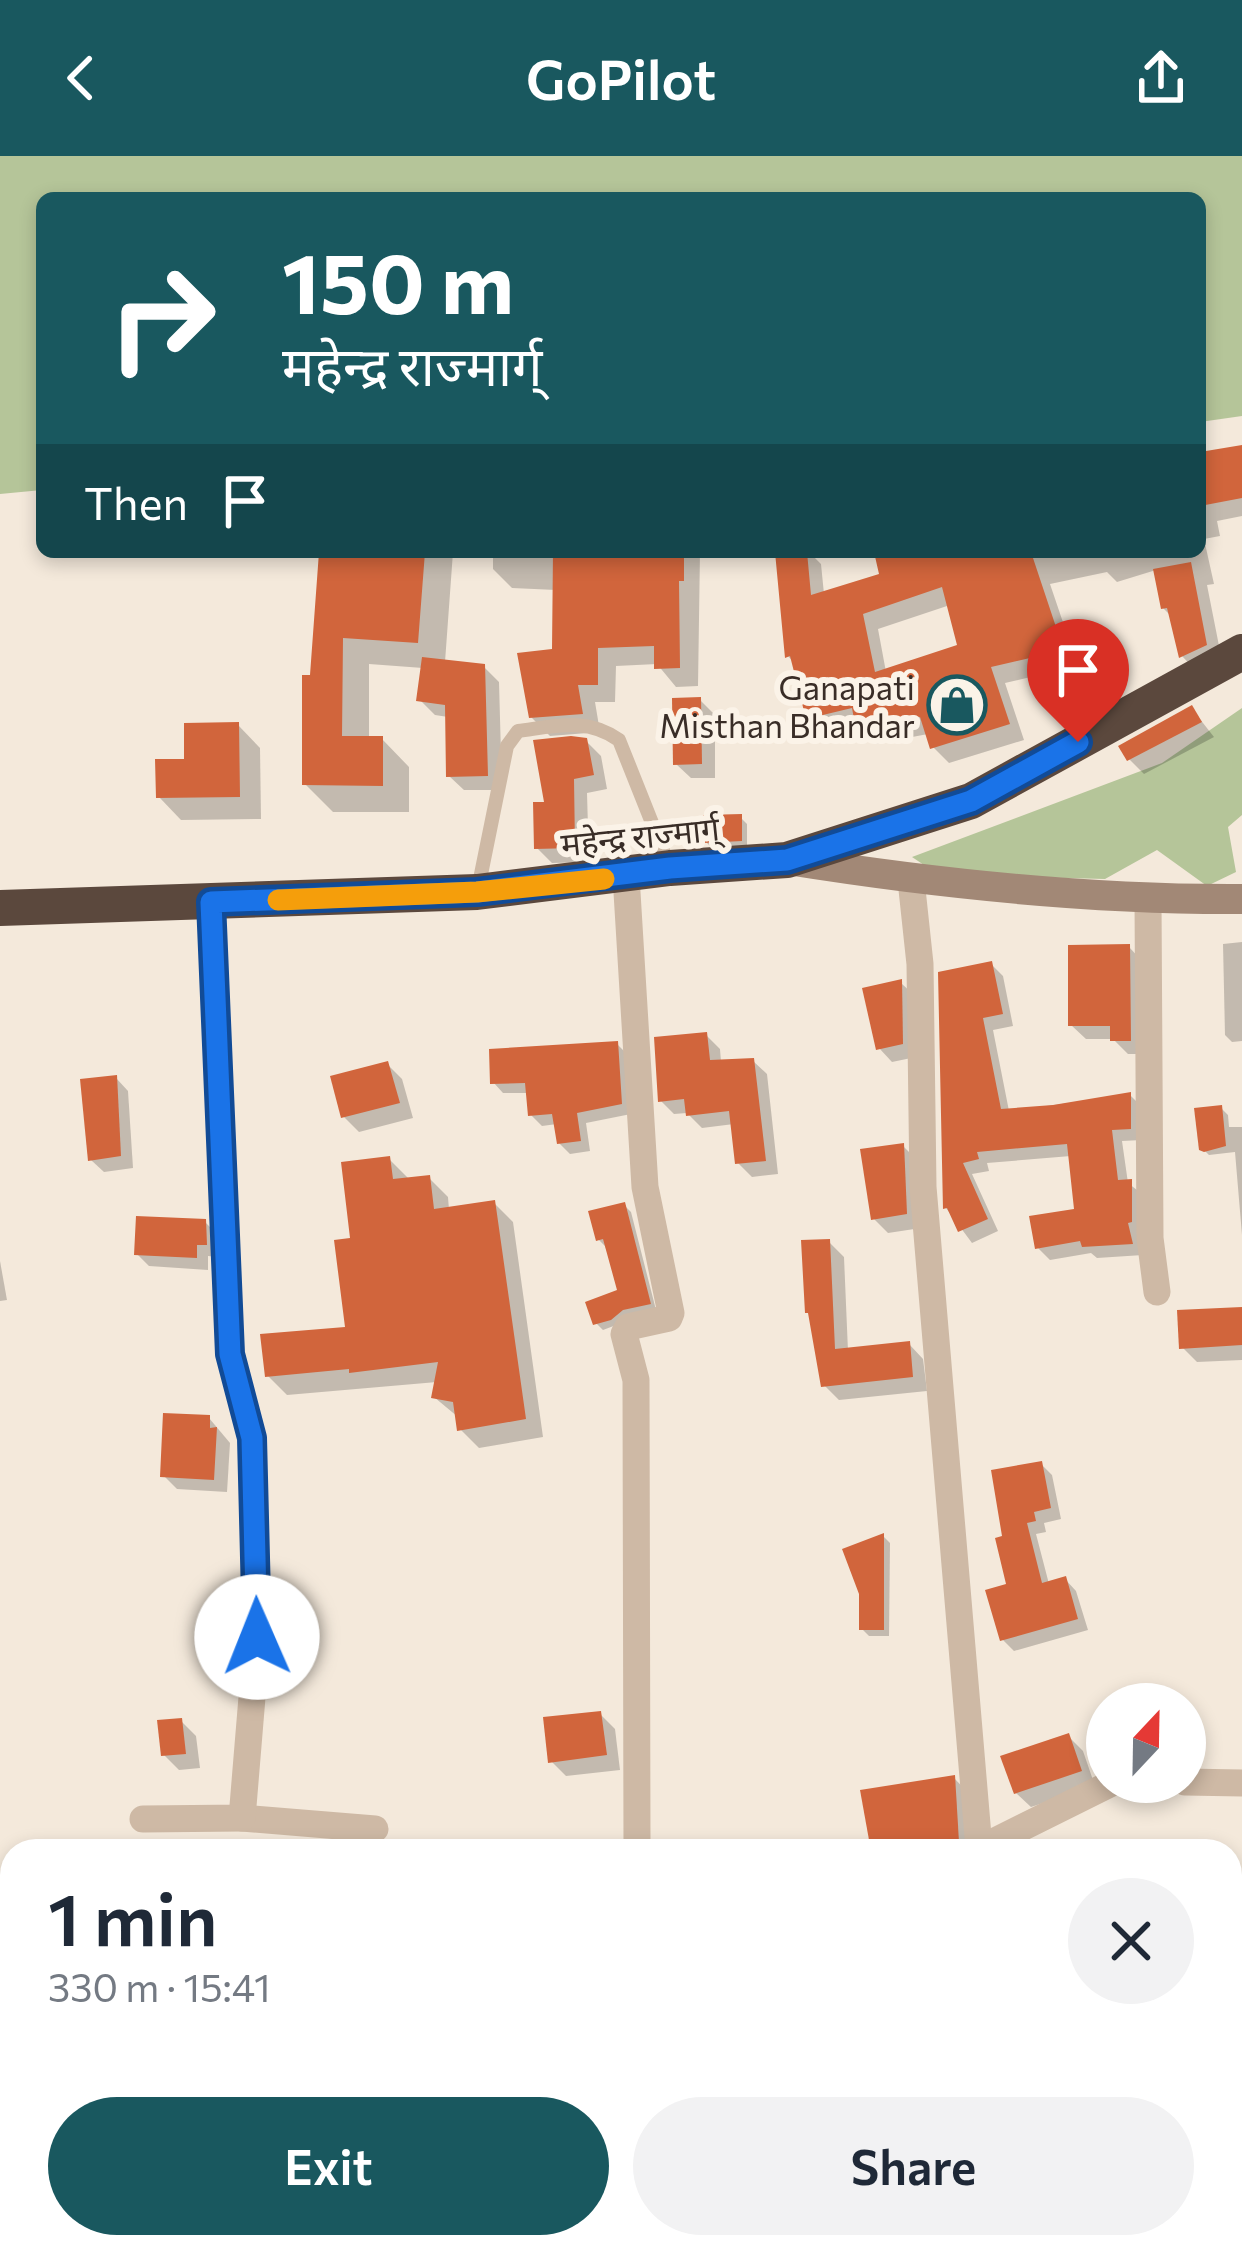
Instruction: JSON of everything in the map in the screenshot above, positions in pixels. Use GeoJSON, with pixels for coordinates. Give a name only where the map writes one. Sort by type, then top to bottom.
{"type":"FeatureCollection","features":[{"type":"Feature","properties":{"kind":"highway","name":"महेन्द्र राज्मार्ग्"},"geometry":{"type":"LineString","coordinates":[[0,908],[477,892],[670,868],[787,860],[971,801],[1242,652]]}},
{"type":"Feature","properties":{"kind":"street"},"geometry":{"type":"LineString","coordinates":[[787,860],[911,880],[1148,900],[1242,899]]}},
{"type":"Feature","properties":{"kind":"street"},"geometry":{"type":"LineString","coordinates":[[626,876],[645,1187],[671,1313],[669,1318],[628,1327],[623,1334],[636,1380],[638,1839]]}},
{"type":"Feature","properties":{"kind":"street"},"geometry":{"type":"LineString","coordinates":[[911,880],[920,964],[923,1187],[976,1839]]}},
{"type":"Feature","properties":{"kind":"street"},"geometry":{"type":"LineString","coordinates":[[1148,900],[1150,1238],[1157,1292]]}},
{"type":"Feature","properties":{"kind":"street"},"geometry":{"type":"LineString","coordinates":[[211,902],[230,1354],[252,1438],[257,1637],[242,1819]]}},
{"type":"Feature","properties":{"kind":"street"},"geometry":{"type":"LineString","coordinates":[[1206,1783],[1242,1784]]}},
{"type":"Feature","properties":{"kind":"street"},"geometry":{"type":"LineString","coordinates":[[997,1839],[1086,1796]]}},
{"type":"Feature","properties":{"kind":"street"},"geometry":{"type":"LineString","coordinates":[[143,1819],[242,1819],[375,1829]]}},
{"type":"Feature","properties":{"kind":"lane"},"geometry":{"type":"LineString","coordinates":[[477,892],[507,746],[518,731],[580,723],[620,740],[670,868]]}},
{"type":"Feature","properties":{"kind":"green space"},"geometry":{"type":"Polygon","coordinates":[[[0,156],[1242,156],[1242,416],[1206,421],[1206,192],[36,192],[36,491],[0,494],[0,156]]]}},
{"type":"Feature","properties":{"kind":"green space"},"geometry":{"type":"Polygon","coordinates":[[[1242,708],[1242,815],[1228,827],[1236,872],[1207,886],[1157,850],[1105,879],[939,875],[912,857],[1162,763],[1242,708]]]}},
{"type":"Feature","properties":{"kind":"building"},"geometry":{"type":"Polygon","coordinates":[[[1242,445],[1242,498],[1206,505],[1206,451],[1242,445]]]}},
{"type":"Feature","properties":{"kind":"building"},"geometry":{"type":"Polygon","coordinates":[[[319,558],[425,558],[418,643],[343,638],[342,736],[383,736],[383,786],[302,785],[302,675],[310,675],[319,558]]]}},
{"type":"Feature","properties":{"kind":"building"},"geometry":{"type":"Polygon","coordinates":[[[553,558],[684,558],[684,581],[679,581],[680,668],[654,669],[654,646],[598,648],[598,685],[578,685],[583,714],[529,718],[517,653],[552,649],[553,558]]]}},
{"type":"Feature","properties":{"kind":"building"},"geometry":{"type":"Polygon","coordinates":[[[776,558],[808,558],[811,595],[879,574],[875,558],[1033,558],[1061,642],[1072,639],[1092,709],[1069,720],[1047,654],[991,667],[1010,724],[930,749],[920,717],[856,730],[852,708],[806,719],[790,656],[785,658],[776,558]],[[942,587],[863,614],[875,672],[957,645],[942,587]]]}},
{"type":"Feature","properties":{"kind":"building"},"geometry":{"type":"Polygon","coordinates":[[[1191,562],[1207,645],[1179,658],[1153,569],[1191,562]]]}},
{"type":"Feature","properties":{"kind":"building"},"geometry":{"type":"Polygon","coordinates":[[[422,657],[485,664],[488,776],[446,777],[445,705],[416,701],[422,657]]]}},
{"type":"Feature","properties":{"kind":"building"},"geometry":{"type":"Polygon","coordinates":[[[701,697],[702,764],[673,765],[672,698],[701,697]]]}},
{"type":"Feature","properties":{"kind":"building"},"geometry":{"type":"Polygon","coordinates":[[[1192,705],[1202,722],[1127,761],[1118,746],[1192,705]]]}},
{"type":"Feature","properties":{"kind":"building"},"geometry":{"type":"Polygon","coordinates":[[[239,722],[240,797],[156,798],[155,759],[184,759],[184,723],[239,722]]]}},
{"type":"Feature","properties":{"kind":"building"},"geometry":{"type":"Polygon","coordinates":[[[587,738],[594,775],[574,779],[575,848],[534,849],[533,802],[544,802],[533,740],[587,738]]]}},
{"type":"Feature","properties":{"kind":"building"},"geometry":{"type":"Polygon","coordinates":[[[742,814],[742,841],[703,843],[703,815],[742,814]]]}},
{"type":"Feature","properties":{"kind":"building"},"geometry":{"type":"Polygon","coordinates":[[[1130,944],[1131,1041],[1110,1041],[1110,1026],[1068,1026],[1068,945],[1130,944]]]}},
{"type":"Feature","properties":{"kind":"building"},"geometry":{"type":"Polygon","coordinates":[[[992,961],[1003,1014],[983,1018],[1001,1109],[1131,1092],[1131,1129],[1112,1130],[1118,1180],[1132,1179],[1132,1222],[1128,1223],[1133,1244],[1082,1247],[1080,1241],[1035,1249],[1029,1216],[1074,1209],[1067,1144],[977,1152],[979,1159],[963,1163],[988,1219],[958,1232],[947,1208],[943,1209],[938,972],[992,961]]]}},
{"type":"Feature","properties":{"kind":"building"},"geometry":{"type":"Polygon","coordinates":[[[902,979],[903,1044],[876,1050],[862,988],[902,979]]]}},
{"type":"Feature","properties":{"kind":"building"},"geometry":{"type":"Polygon","coordinates":[[[707,1032],[710,1060],[754,1058],[766,1161],[735,1164],[729,1111],[686,1116],[684,1099],[658,1102],[654,1037],[707,1032]]]}},
{"type":"Feature","properties":{"kind":"building"},"geometry":{"type":"Polygon","coordinates":[[[618,1041],[622,1104],[577,1113],[581,1141],[557,1144],[552,1114],[528,1116],[525,1083],[490,1084],[489,1049],[618,1041]]]}},
{"type":"Feature","properties":{"kind":"building"},"geometry":{"type":"Polygon","coordinates":[[[388,1061],[400,1103],[341,1118],[330,1076],[388,1061]]]}},
{"type":"Feature","properties":{"kind":"building"},"geometry":{"type":"Polygon","coordinates":[[[117,1075],[121,1156],[88,1161],[80,1079],[117,1075]]]}},
{"type":"Feature","properties":{"kind":"building"},"geometry":{"type":"Polygon","coordinates":[[[1222,1105],[1226,1146],[1199,1150],[1194,1108],[1222,1105]]]}},
{"type":"Feature","properties":{"kind":"building"},"geometry":{"type":"Polygon","coordinates":[[[904,1143],[907,1214],[871,1220],[860,1149],[904,1143]]]}},
{"type":"Feature","properties":{"kind":"building"},"geometry":{"type":"Polygon","coordinates":[[[390,1156],[393,1179],[430,1175],[434,1209],[495,1200],[526,1419],[457,1431],[453,1402],[431,1398],[438,1362],[265,1377],[260,1334],[345,1327],[334,1240],[350,1238],[341,1162],[390,1156]]]}},
{"type":"Feature","properties":{"kind":"building"},"geometry":{"type":"Polygon","coordinates":[[[625,1202],[651,1304],[623,1310],[593,1325],[585,1302],[617,1290],[603,1239],[596,1241],[588,1211],[625,1202]]]}},
{"type":"Feature","properties":{"kind":"building"},"geometry":{"type":"Polygon","coordinates":[[[136,1216],[206,1219],[207,1245],[197,1245],[197,1258],[134,1255],[136,1216]]]}},
{"type":"Feature","properties":{"kind":"building"},"geometry":{"type":"Polygon","coordinates":[[[830,1239],[835,1349],[910,1341],[913,1377],[821,1387],[805,1313],[801,1240],[830,1239]]]}},
{"type":"Feature","properties":{"kind":"building"},"geometry":{"type":"Polygon","coordinates":[[[1242,1307],[1242,1345],[1179,1349],[1177,1310],[1242,1307]]]}},
{"type":"Feature","properties":{"kind":"building"},"geometry":{"type":"Polygon","coordinates":[[[163,1413],[210,1415],[210,1428],[217,1427],[214,1480],[160,1477],[163,1413]]]}},
{"type":"Feature","properties":{"kind":"building"},"geometry":{"type":"Polygon","coordinates":[[[1042,1461],[1051,1508],[1034,1512],[1036,1521],[1027,1523],[1042,1583],[1066,1576],[1078,1619],[1000,1641],[985,1590],[1006,1584],[995,1538],[1002,1536],[991,1470],[1042,1461]]]}},
{"type":"Feature","properties":{"kind":"building"},"geometry":{"type":"Polygon","coordinates":[[[884,1533],[884,1630],[859,1630],[859,1594],[842,1549],[884,1533]]]}},
{"type":"Feature","properties":{"kind":"building"},"geometry":{"type":"Polygon","coordinates":[[[601,1711],[607,1755],[548,1763],[543,1717],[601,1711]]]}},
{"type":"Feature","properties":{"kind":"building"},"geometry":{"type":"Polygon","coordinates":[[[182,1718],[186,1754],[161,1756],[157,1720],[182,1718]]]}},
{"type":"Feature","properties":{"kind":"building"},"geometry":{"type":"Polygon","coordinates":[[[1069,1733],[1082,1771],[1014,1794],[1000,1756],[1069,1733]]]}},
{"type":"Feature","properties":{"kind":"building"},"geometry":{"type":"Polygon","coordinates":[[[955,1775],[959,1839],[869,1839],[860,1790],[955,1775]]]}},
{"type":"Feature","properties":{"kind":"slow traffic"},"geometry":{"type":"LineString","coordinates":[[278,900],[477,892],[604,879]]}},
{"type":"Feature","properties":{"kind":"place","name":"Ganapati Misthan Bhandar"},"geometry":{"type":"Point","coordinates":[957,705]}},
{"type":"Feature","properties":{"kind":"route"},"geometry":{"type":"LineString","coordinates":[[257,1637],[252,1438],[230,1354],[211,902],[477,892],[670,868],[787,860],[971,801],[1078,742]]}}]}
